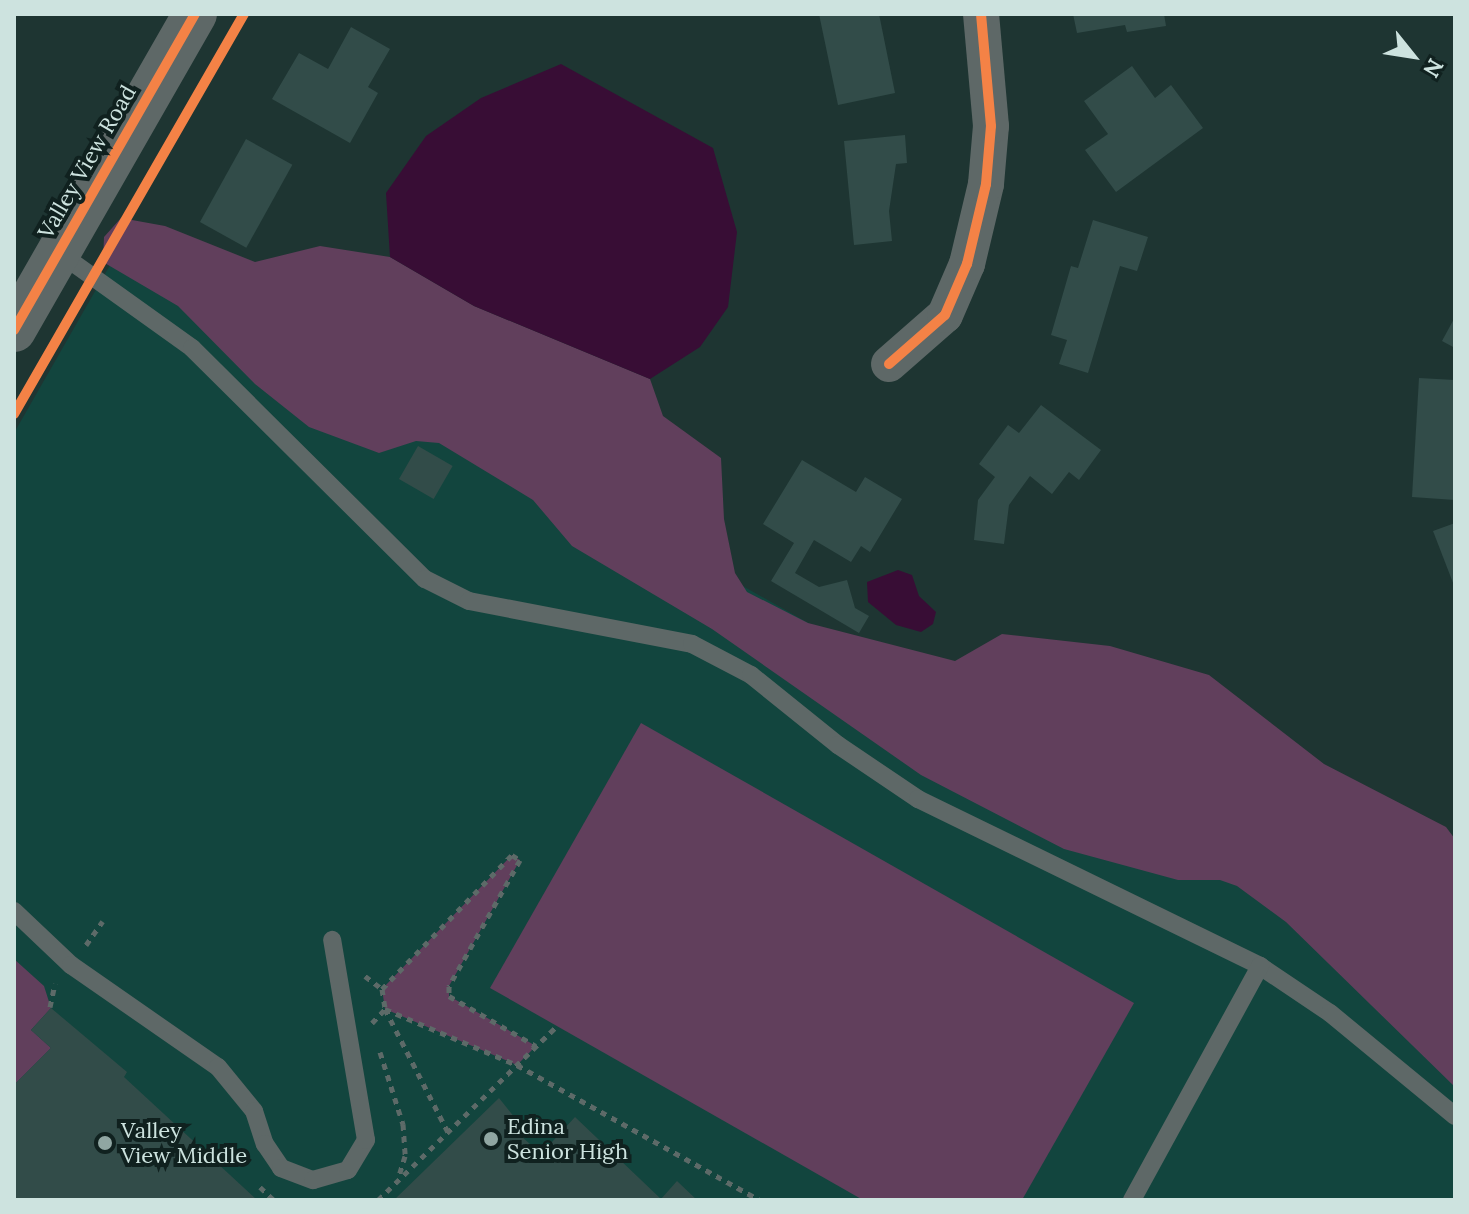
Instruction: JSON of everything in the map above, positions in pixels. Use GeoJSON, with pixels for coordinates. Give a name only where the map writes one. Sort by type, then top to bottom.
{"type":"FeatureCollection","features":[{"type":"Feature","properties":{"kind":"street","name":"Valley View Road"},"geometry":{"type":"LineString","coordinates":[[14,330],[195,14]]}},
{"type":"Feature","properties":{"kind":"street"},"geometry":{"type":"LineString","coordinates":[[889,364],[945,315],[967,264],[986,184],[991,126],[981,14]]}},
{"type":"Feature","properties":{"kind":"lane"},"geometry":{"type":"LineString","coordinates":[[58,252],[192,348],[425,579],[469,601],[692,644],[751,675],[838,745],[918,799],[1260,966],[1330,1013],[1455,1116]]}},
{"type":"Feature","properties":{"kind":"lane"},"geometry":{"type":"LineString","coordinates":[[14,911],[115,998],[218,1067],[254,1111],[265,1144],[281,1168],[313,1180],[348,1170],[366,1140],[332,940]]}},
{"type":"Feature","properties":{"kind":"lane"},"geometry":{"type":"LineString","coordinates":[[1132,1200],[1260,966]]}},
{"type":"Feature","properties":{"kind":"path"},"geometry":{"type":"LineString","coordinates":[[382,989],[512,855],[520,860],[449,986],[449,996],[536,1046]]}},
{"type":"Feature","properties":{"kind":"path"},"geometry":{"type":"LineString","coordinates":[[360,972],[382,989],[385,1009],[448,1132]]}},
{"type":"Feature","properties":{"kind":"path"},"geometry":{"type":"LineString","coordinates":[[45,973],[67,991]]}},
{"type":"Feature","properties":{"kind":"path"},"geometry":{"type":"LineString","coordinates":[[375,1034],[372,1021],[385,1009]]}},
{"type":"Feature","properties":{"kind":"path"},"geometry":{"type":"LineString","coordinates":[[385,1009],[517,1065],[758,1200]]}},
{"type":"Feature","properties":{"kind":"path"},"geometry":{"type":"LineString","coordinates":[[378,1200],[557,1026]]}},
{"type":"Feature","properties":{"kind":"path"},"geometry":{"type":"LineString","coordinates":[[379,1046],[403,1124],[405,1156],[398,1179]]}},
{"type":"Feature","properties":{"kind":"path"},"geometry":{"type":"LineString","coordinates":[[255,1180],[274,1200]]}},
{"type":"Feature","properties":{"kind":"shaded area"},"geometry":{"type":"Polygon","coordinates":[[[561,64],[713,148],[737,232],[728,307],[700,347],[650,379],[474,306],[390,257],[386,193],[426,136],[481,98],[561,64]]]}},
{"type":"Feature","properties":{"kind":"shaded area"},"geometry":{"type":"Polygon","coordinates":[[[121,218],[165,226],[255,262],[320,246],[390,257],[474,306],[650,379],[663,416],[721,458],[724,519],[735,573],[747,592],[808,623],[955,661],[1002,634],[1110,646],[1209,675],[1324,764],[1446,827],[1455,839],[1455,1087],[1286,922],[1237,886],[1220,880],[1178,880],[1064,849],[921,775],[712,629],[572,546],[533,500],[439,443],[416,441],[379,453],[309,427],[255,384],[178,306],[103,262],[104,237],[121,218]]]}},
{"type":"Feature","properties":{"kind":"shaded area"},"geometry":{"type":"Polygon","coordinates":[[[126,237],[1455,989],[1455,1200],[14,1200],[14,433],[126,237]]]}},
{"type":"Feature","properties":{"kind":"shaded area"},"geometry":{"type":"Polygon","coordinates":[[[898,570],[912,575],[919,596],[936,612],[933,624],[921,632],[896,625],[868,602],[867,582],[898,570]]]}},
{"type":"Feature","properties":{"kind":"shaded area"},"geometry":{"type":"Polygon","coordinates":[[[641,723],[1134,1003],[1022,1200],[863,1200],[490,988],[641,723]]]}},
{"type":"Feature","properties":{"kind":"shaded area"},"geometry":{"type":"Polygon","coordinates":[[[512,855],[520,860],[449,986],[449,996],[536,1046],[517,1065],[385,1009],[382,989],[512,855]]]}},
{"type":"Feature","properties":{"kind":"shaded area"},"geometry":{"type":"Polygon","coordinates":[[[14,959],[44,986],[51,1008],[31,1030],[51,1048],[14,1085],[14,959]]]}},
{"type":"Feature","properties":{"kind":"building"},"geometry":{"type":"Polygon","coordinates":[[[819,14],[879,14],[895,93],[838,105],[819,14]]]}},
{"type":"Feature","properties":{"kind":"building"},"geometry":{"type":"Polygon","coordinates":[[[1073,14],[1164,14],[1166,26],[1127,32],[1125,25],[1077,33],[1073,14]]]}},
{"type":"Feature","properties":{"kind":"building"},"geometry":{"type":"Polygon","coordinates":[[[351,27],[390,49],[368,87],[378,93],[350,143],[272,99],[299,53],[328,69],[351,27]]]}},
{"type":"Feature","properties":{"kind":"building"},"geometry":{"type":"Polygon","coordinates":[[[1132,66],[1155,98],[1171,85],[1203,128],[1116,192],[1085,150],[1108,134],[1084,101],[1132,66]]]}},
{"type":"Feature","properties":{"kind":"building"},"geometry":{"type":"Polygon","coordinates":[[[905,135],[907,163],[896,164],[889,211],[892,241],[854,245],[844,141],[905,135]]]}},
{"type":"Feature","properties":{"kind":"building"},"geometry":{"type":"Polygon","coordinates":[[[246,139],[292,165],[246,248],[200,222],[246,139]]]}},
{"type":"Feature","properties":{"kind":"building"},"geometry":{"type":"Polygon","coordinates":[[[1093,220],[1148,237],[1137,271],[1120,266],[1088,373],[1059,364],[1067,340],[1051,335],[1071,266],[1078,268],[1093,220]]]}},
{"type":"Feature","properties":{"kind":"building"},"geometry":{"type":"Polygon","coordinates":[[[1455,317],[1455,348],[1442,341],[1455,317]]]}},
{"type":"Feature","properties":{"kind":"building"},"geometry":{"type":"Polygon","coordinates":[[[1419,378],[1455,380],[1455,500],[1412,497],[1419,378]]]}},
{"type":"Feature","properties":{"kind":"building"},"geometry":{"type":"Polygon","coordinates":[[[1041,405],[1101,450],[1079,480],[1069,472],[1052,494],[1030,476],[1009,505],[1004,544],[974,540],[978,500],[995,477],[979,464],[1008,425],[1019,433],[1041,405]]]}},
{"type":"Feature","properties":{"kind":"building"},"geometry":{"type":"Polygon","coordinates":[[[418,446],[453,466],[434,499],[399,479],[418,446]]]}},
{"type":"Feature","properties":{"kind":"building"},"geometry":{"type":"Polygon","coordinates":[[[802,460],[856,492],[865,477],[902,499],[870,552],[861,546],[851,562],[814,540],[795,573],[819,587],[847,580],[855,608],[869,616],[859,633],[771,581],[794,543],[763,524],[802,460]]]}},
{"type":"Feature","properties":{"kind":"building"},"geometry":{"type":"Polygon","coordinates":[[[1455,523],[1455,588],[1433,531],[1455,523]]]}},
{"type":"Feature","properties":{"kind":"building","name":"Valley View Middle"},"geometry":{"type":"Polygon","coordinates":[[[51,1008],[127,1072],[124,1077],[257,1200],[14,1200],[14,1085],[51,1048],[31,1030],[51,1008]]]}},
{"type":"Feature","properties":{"kind":"building","name":"Edina Senior High"},"geometry":{"type":"Polygon","coordinates":[[[499,1098],[515,1118],[509,1125],[541,1154],[575,1117],[661,1199],[677,1181],[697,1200],[394,1200],[499,1098]]]}},
{"type":"Feature","properties":{"kind":"cycle path"},"geometry":{"type":"LineString","coordinates":[[14,330],[195,14]]}},
{"type":"Feature","properties":{"kind":"cycle path"},"geometry":{"type":"LineString","coordinates":[[14,414],[244,14]]}},
{"type":"Feature","properties":{"kind":"cycle path"},"geometry":{"type":"LineString","coordinates":[[889,364],[945,315],[967,264],[986,184],[991,126],[981,14]]}},
{"type":"Feature","properties":{"kind":"place","name":"Edina Senior High"},"geometry":{"type":"Point","coordinates":[491,1139]}},
{"type":"Feature","properties":{"kind":"place","name":"Valley View Middle"},"geometry":{"type":"Point","coordinates":[105,1143]}}]}
